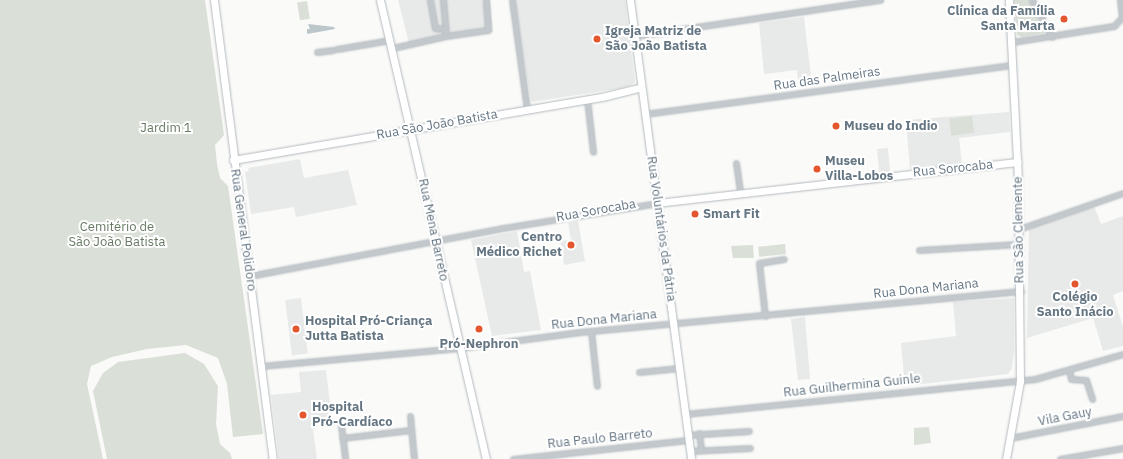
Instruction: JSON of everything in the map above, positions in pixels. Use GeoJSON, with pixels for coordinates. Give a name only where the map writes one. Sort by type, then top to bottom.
{"type":"FeatureCollection","features":[{"type":"Feature","properties":{"kind":"main road","name":"Rua General Polidoro"},"geometry":{"type":"LineString","coordinates":[[214,0],[233,160],[273,459]]}},
{"type":"Feature","properties":{"kind":"main road","name":"Rua Mena Barreto"},"geometry":{"type":"LineString","coordinates":[[380,0],[486,459]]}},
{"type":"Feature","properties":{"kind":"main road","name":"Rua Voluntários da Pátria"},"geometry":{"type":"LineString","coordinates":[[630,0],[691,459]]}},
{"type":"Feature","properties":{"kind":"main road","name":"Rua São Clemente"},"geometry":{"type":"LineString","coordinates":[[1006,459],[1020,381],[1021,291],[1018,162],[1009,0]]}},
{"type":"Feature","properties":{"kind":"main road","name":"Rua São João Batista"},"geometry":{"type":"LineString","coordinates":[[233,160],[527,110],[641,88]]}},
{"type":"Feature","properties":{"kind":"main road","name":"Rua Sorocaba"},"geometry":{"type":"LineString","coordinates":[[657,203],[1018,162]]}},
{"type":"Feature","properties":{"kind":"street"},"geometry":{"type":"LineString","coordinates":[[430,0],[435,28],[445,29]]}},
{"type":"Feature","properties":{"kind":"street"},"geometry":{"type":"LineString","coordinates":[[443,0],[446,36]]}},
{"type":"Feature","properties":{"kind":"street"},"geometry":{"type":"LineString","coordinates":[[397,47],[446,36],[488,30],[486,0]]}},
{"type":"Feature","properties":{"kind":"street"},"geometry":{"type":"LineString","coordinates":[[512,0],[527,110]]}},
{"type":"Feature","properties":{"kind":"street"},"geometry":{"type":"LineString","coordinates":[[635,36],[880,0]]}},
{"type":"Feature","properties":{"kind":"street"},"geometry":{"type":"LineString","coordinates":[[1032,0],[1052,37]]}},
{"type":"Feature","properties":{"kind":"street"},"geometry":{"type":"LineString","coordinates":[[1012,42],[1052,37],[1114,26],[1122,17],[1120,0]]}},
{"type":"Feature","properties":{"kind":"street"},"geometry":{"type":"LineString","coordinates":[[317,52],[390,40]]}},
{"type":"Feature","properties":{"kind":"street","name":"Rua das Palmeiras"},"geometry":{"type":"LineString","coordinates":[[645,114],[1013,65]]}},
{"type":"Feature","properties":{"kind":"street"},"geometry":{"type":"LineString","coordinates":[[587,99],[592,152]]}},
{"type":"Feature","properties":{"kind":"street"},"geometry":{"type":"LineString","coordinates":[[736,163],[740,193]]}},
{"type":"Feature","properties":{"kind":"street"},"geometry":{"type":"LineString","coordinates":[[1019,229],[1123,193]]}},
{"type":"Feature","properties":{"kind":"street","name":"Rua Sorocaba"},"geometry":{"type":"LineString","coordinates":[[249,276],[435,240],[657,203]]}},
{"type":"Feature","properties":{"kind":"street"},"geometry":{"type":"LineString","coordinates":[[918,250],[1019,244]]}},
{"type":"Feature","properties":{"kind":"street"},"geometry":{"type":"LineString","coordinates":[[765,316],[759,263],[784,260]]}},
{"type":"Feature","properties":{"kind":"street","name":"Rua Dona Mariana"},"geometry":{"type":"LineString","coordinates":[[261,366],[460,348],[591,332],[1021,291]]}},
{"type":"Feature","properties":{"kind":"street"},"geometry":{"type":"LineString","coordinates":[[591,332],[597,386]]}},
{"type":"Feature","properties":{"kind":"street","name":"Rua Guilhermina Guinle"},"geometry":{"type":"LineString","coordinates":[[685,414],[1020,381],[1069,370],[1123,354]]}},
{"type":"Feature","properties":{"kind":"street"},"geometry":{"type":"LineString","coordinates":[[639,372],[679,368]]}},
{"type":"Feature","properties":{"kind":"street"},"geometry":{"type":"LineString","coordinates":[[1069,370],[1071,379],[1086,380],[1092,399]]}},
{"type":"Feature","properties":{"kind":"street"},"geometry":{"type":"LineString","coordinates":[[410,416],[414,459]]}},
{"type":"Feature","properties":{"kind":"street","name":"Vila Gauy"},"geometry":{"type":"LineString","coordinates":[[1010,438],[1123,416]]}},
{"type":"Feature","properties":{"kind":"street"},"geometry":{"type":"LineString","coordinates":[[341,425],[345,459]]}},
{"type":"Feature","properties":{"kind":"street"},"geometry":{"type":"LineString","coordinates":[[342,438],[411,430]]}},
{"type":"Feature","properties":{"kind":"street","name":"Rua Paulo Barreto"},"geometry":{"type":"LineString","coordinates":[[513,459],[688,438],[699,433],[749,431]]}},
{"type":"Feature","properties":{"kind":"street"},"geometry":{"type":"LineString","coordinates":[[699,433],[701,449]]}},
{"type":"Feature","properties":{"kind":"street"},"geometry":{"type":"LineString","coordinates":[[690,451],[701,449],[750,448]]}},
{"type":"Feature","properties":{"kind":"street"},"geometry":{"type":"LineString","coordinates":[[1060,459],[1123,448]]}},
{"type":"Feature","properties":{"kind":"shaded area"},"geometry":{"type":"Polygon","coordinates":[[[398,0],[490,0],[493,32],[409,43],[398,0]]]}},
{"type":"Feature","properties":{"kind":"shaded area"},"geometry":{"type":"Polygon","coordinates":[[[515,0],[625,0],[635,82],[630,86],[616,89],[531,102],[515,0]]]}},
{"type":"Feature","properties":{"kind":"shaded area"},"geometry":{"type":"Polygon","coordinates":[[[804,17],[812,85],[799,87],[797,70],[764,74],[759,23],[804,17]]]}},
{"type":"Feature","properties":{"kind":"shaded area"},"geometry":{"type":"Polygon","coordinates":[[[308,24],[334,27],[335,29],[307,34],[307,29],[310,29],[308,24]]]}},
{"type":"Feature","properties":{"kind":"shaded area"},"geometry":{"type":"Polygon","coordinates":[[[1009,112],[1010,132],[959,138],[962,164],[910,170],[906,120],[1009,112]]]}},
{"type":"Feature","properties":{"kind":"shaded area"},"geometry":{"type":"Polygon","coordinates":[[[888,148],[890,172],[879,173],[877,149],[888,148]]]}},
{"type":"Feature","properties":{"kind":"shaded area"},"geometry":{"type":"Polygon","coordinates":[[[300,159],[304,178],[348,170],[357,205],[296,217],[294,207],[251,214],[245,172],[249,171],[248,168],[300,159]]]}},
{"type":"Feature","properties":{"kind":"shaded area","name":"Colégio Santo Inácio"},"geometry":{"type":"Polygon","coordinates":[[[1094,206],[1101,224],[1123,216],[1123,291],[1113,295],[1123,327],[1123,346],[1103,351],[1093,318],[1027,338],[1029,228],[1094,206]]]}},
{"type":"Feature","properties":{"kind":"shaded area","name":"Centro Médico Richet"},"geometry":{"type":"Polygon","coordinates":[[[578,221],[585,261],[564,265],[560,241],[571,240],[568,223],[578,221]]]}},
{"type":"Feature","properties":{"kind":"shaded area"},"geometry":{"type":"Polygon","coordinates":[[[517,231],[524,272],[530,271],[541,330],[492,336],[471,240],[517,231]]]}},
{"type":"Feature","properties":{"kind":"shaded area","name":"Hospital Pró-Criança Jutta Batista"},"geometry":{"type":"Polygon","coordinates":[[[301,298],[308,354],[292,356],[285,300],[301,298]]]}},
{"type":"Feature","properties":{"kind":"shaded area"},"geometry":{"type":"Polygon","coordinates":[[[1014,298],[1014,351],[1012,368],[1008,374],[905,386],[901,343],[956,336],[953,302],[1014,298]]]}},
{"type":"Feature","properties":{"kind":"shaded area"},"geometry":{"type":"Polygon","coordinates":[[[805,317],[810,379],[798,380],[791,319],[805,317]]]}},
{"type":"Feature","properties":{"kind":"shaded area","name":"Hospital Pró-Cardíaco"},"geometry":{"type":"Polygon","coordinates":[[[326,370],[332,420],[312,423],[317,459],[279,459],[271,395],[301,392],[299,372],[326,370]]]}},
{"type":"Feature","properties":{"kind":"green space","name":"Cemitério de São João Batista"},"geometry":{"type":"Polygon","coordinates":[[[0,0],[205,0],[224,135],[215,145],[217,164],[220,178],[228,186],[263,434],[233,437],[227,384],[218,358],[186,345],[147,349],[112,357],[91,366],[87,384],[103,459],[0,459],[0,0]]]}},
{"type":"Feature","properties":{"kind":"green space"},"geometry":{"type":"Polygon","coordinates":[[[1014,0],[1029,0],[1045,33],[1022,37],[1017,35],[1014,0]]]}},
{"type":"Feature","properties":{"kind":"green space"},"geometry":{"type":"Polygon","coordinates":[[[307,1],[310,19],[300,20],[297,3],[307,1]]]}},
{"type":"Feature","properties":{"kind":"green space"},"geometry":{"type":"Polygon","coordinates":[[[972,116],[974,133],[951,136],[949,119],[972,116]]]}},
{"type":"Feature","properties":{"kind":"green space"},"geometry":{"type":"Polygon","coordinates":[[[785,244],[786,254],[759,257],[758,247],[785,244]]]}},
{"type":"Feature","properties":{"kind":"green space"},"geometry":{"type":"Polygon","coordinates":[[[753,245],[754,258],[733,258],[731,246],[753,245]]]}},
{"type":"Feature","properties":{"kind":"green space"},"geometry":{"type":"Polygon","coordinates":[[[185,353],[204,364],[218,386],[216,424],[220,444],[230,453],[232,459],[107,459],[93,391],[103,373],[118,362],[185,353]]]}},
{"type":"Feature","properties":{"kind":"green space"},"geometry":{"type":"Polygon","coordinates":[[[929,427],[931,443],[914,445],[914,428],[929,427]]]}},
{"type":"Feature","properties":{"kind":"place","name":"Clínica da Família Santa Marta"},"geometry":{"type":"Point","coordinates":[1064,19]}},
{"type":"Feature","properties":{"kind":"place","name":"Igreja Matriz de São João Batista"},"geometry":{"type":"Point","coordinates":[597,39]}},
{"type":"Feature","properties":{"kind":"place","name":"Museu do Indio"},"geometry":{"type":"Point","coordinates":[836,126]}},
{"type":"Feature","properties":{"kind":"place","name":"Museu Villa-Lobos"},"geometry":{"type":"Point","coordinates":[817,169]}},
{"type":"Feature","properties":{"kind":"place","name":"Smart Fit"},"geometry":{"type":"Point","coordinates":[695,214]}},
{"type":"Feature","properties":{"kind":"place","name":"Centro Médico Richet"},"geometry":{"type":"Point","coordinates":[571,245]}},
{"type":"Feature","properties":{"kind":"place","name":"Colégio Santo Inácio"},"geometry":{"type":"Point","coordinates":[1075,284]}},
{"type":"Feature","properties":{"kind":"place","name":"Hospital Pró-Criança Jutta Batista"},"geometry":{"type":"Point","coordinates":[296,329]}},
{"type":"Feature","properties":{"kind":"place","name":"Pró-Nephron"},"geometry":{"type":"Point","coordinates":[479,329]}},
{"type":"Feature","properties":{"kind":"place","name":"Hospital Pró-Cardíaco"},"geometry":{"type":"Point","coordinates":[303,415]}},
{"type":"Feature","properties":{"kind":"park label","name":"Jardim 1"},"geometry":{"type":"Point","coordinates":[166,128]}}]}
